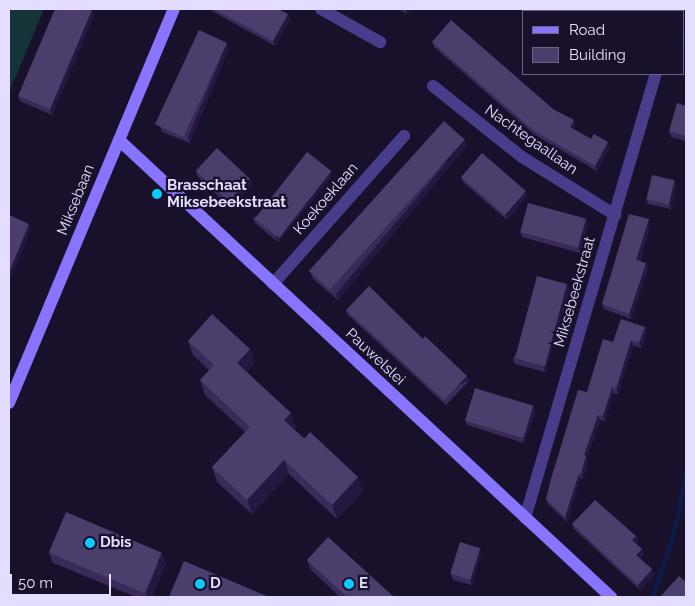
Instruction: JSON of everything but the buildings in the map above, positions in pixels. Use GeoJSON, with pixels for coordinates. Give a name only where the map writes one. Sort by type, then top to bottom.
{"type":"FeatureCollection","features":[{"type":"Feature","properties":{"kind":"street","name":"Miksebaan"},"geometry":{"type":"LineString","coordinates":[[9,403],[174,9]]}},
{"type":"Feature","properties":{"kind":"street"},"geometry":{"type":"LineString","coordinates":[[321,9],[380,42]]}},
{"type":"Feature","properties":{"kind":"street","name":"Miksebeekstraat"},"geometry":{"type":"LineString","coordinates":[[525,518],[656,75]]}},
{"type":"Feature","properties":{"kind":"street","name":"Nachtegaallaan"},"geometry":{"type":"LineString","coordinates":[[433,86],[522,157],[615,215]]}},
{"type":"Feature","properties":{"kind":"street","name":"Koekoeklaan"},"geometry":{"type":"LineString","coordinates":[[273,284],[404,136]]}},
{"type":"Feature","properties":{"kind":"street","name":"Pauwelslei"},"geometry":{"type":"LineString","coordinates":[[119,140],[611,597]]}},
{"type":"Feature","properties":{"kind":"green space"},"geometry":{"type":"Polygon","coordinates":[[[9,9],[44,9],[9,93],[9,9]]]}},
{"type":"Feature","properties":{"kind":"waterway"},"geometry":{"type":"LineString","coordinates":[[653,597],[674,534],[686,474]]}},
{"type":"Feature","properties":{"kind":"place","name":"Brasschaat Miksebeekstraat"},"geometry":{"type":"Point","coordinates":[157,194]}},
{"type":"Feature","properties":{"kind":"place","name":"Dbis"},"geometry":{"type":"Point","coordinates":[90,543]}},
{"type":"Feature","properties":{"kind":"place","name":"D"},"geometry":{"type":"Point","coordinates":[200,584]}},
{"type":"Feature","properties":{"kind":"place","name":"E"},"geometry":{"type":"Point","coordinates":[349,584]}}]}
